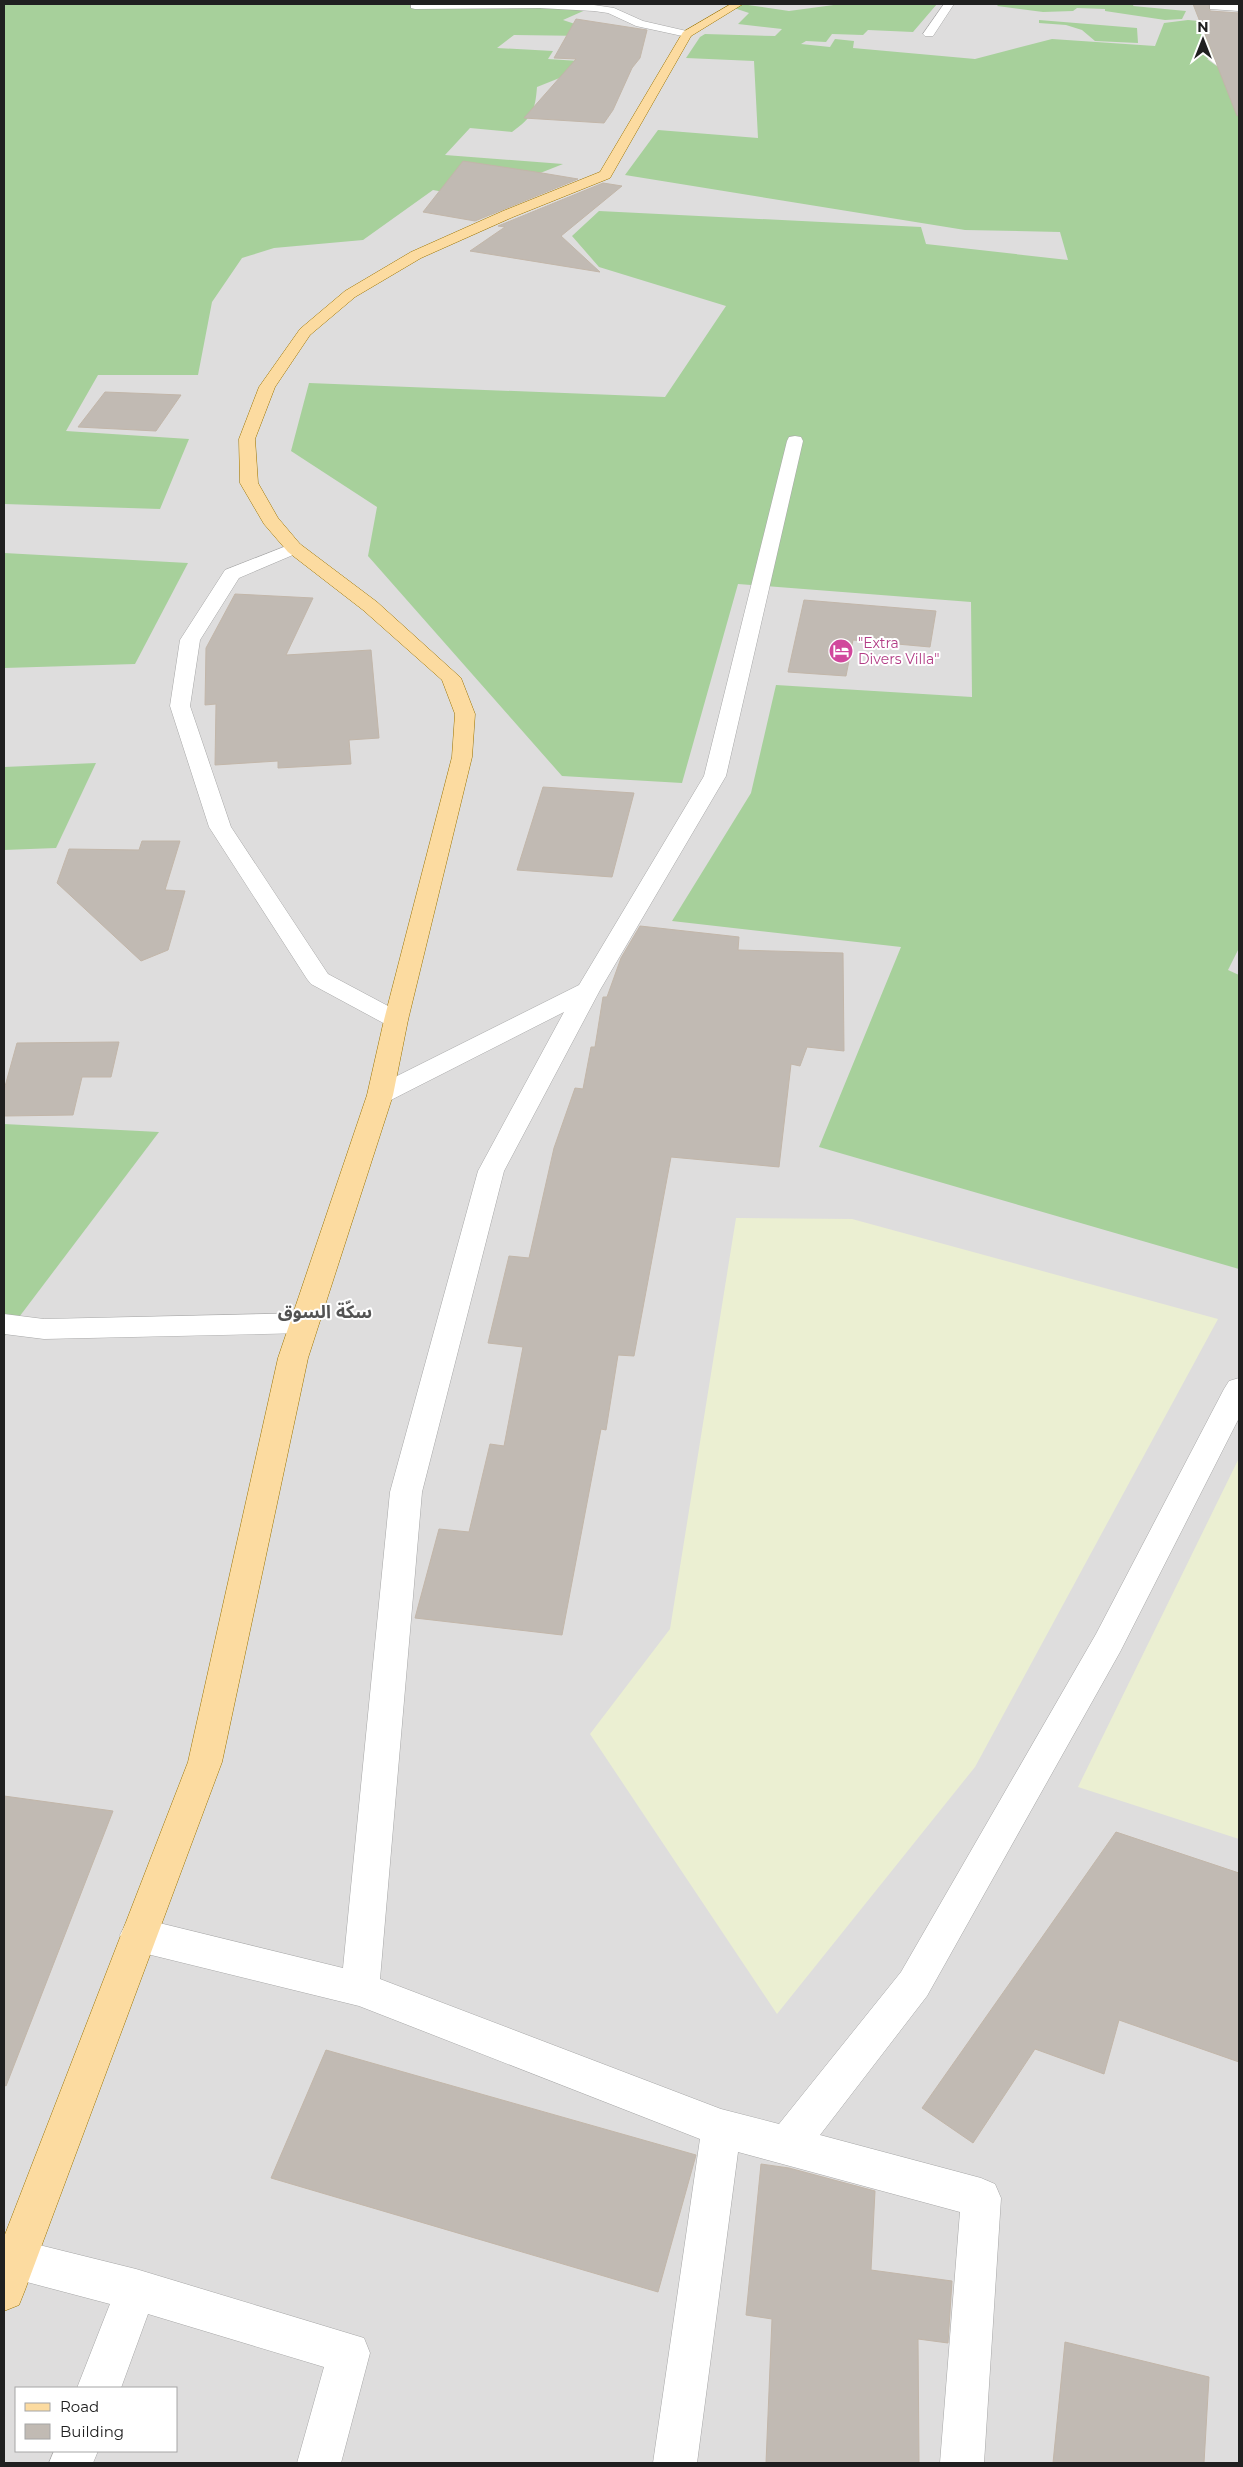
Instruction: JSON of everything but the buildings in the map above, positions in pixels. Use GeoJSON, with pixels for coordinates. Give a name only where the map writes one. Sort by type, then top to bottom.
{"type":"FeatureCollection","features":[{"type":"Feature","properties":{"kind":"main road"},"geometry":{"type":"LineString","coordinates":[[9,2275],[205,1762],[293,1358],[380,1095],[396,1020],[462,757],[465,714],[451,678],[370,606],[294,548],[270,520],[248,483],[247,439],[267,387],[305,332],[350,294],[416,255],[508,214],[606,175],[687,34],[738,4]]}},
{"type":"Feature","properties":{"kind":"street"},"geometry":{"type":"LineString","coordinates":[[929,34],[949,4]]}},
{"type":"Feature","properties":{"kind":"street"},"geometry":{"type":"LineString","coordinates":[[415,6],[540,5],[594,8],[610,10],[640,24],[687,34]]}},
{"type":"Feature","properties":{"kind":"street"},"geometry":{"type":"LineString","coordinates":[[1214,7],[1239,8]]}},
{"type":"Feature","properties":{"kind":"street"},"geometry":{"type":"LineString","coordinates":[[360,1989],[406,1492],[492,1172],[588,990],[715,776],[795,441]]}},
{"type":"Feature","properties":{"kind":"street"},"geometry":{"type":"LineString","coordinates":[[294,548],[232,574],[190,640],[180,706],[220,827],[319,979],[396,1020]]}},
{"type":"Feature","properties":{"kind":"street"},"geometry":{"type":"LineString","coordinates":[[380,1095],[588,990]]}},
{"type":"Feature","properties":{"kind":"street"},"geometry":{"type":"LineString","coordinates":[[4,1324],[44,1329],[305,1323]]}},
{"type":"Feature","properties":{"kind":"street"},"geometry":{"type":"LineString","coordinates":[[786,2147],[914,1984],[1108,1643],[1239,1389]]}},
{"type":"Feature","properties":{"kind":"street"},"geometry":{"type":"LineString","coordinates":[[139,1935],[360,1989],[720,2128],[981,2198],[962,2463]]}},
{"type":"Feature","properties":{"kind":"street"},"geometry":{"type":"LineString","coordinates":[[675,2463],[720,2128]]}},
{"type":"Feature","properties":{"kind":"street"},"geometry":{"type":"LineString","coordinates":[[9,2275],[136,2290],[349,2353],[319,2463]]}},
{"type":"Feature","properties":{"kind":"street"},"geometry":{"type":"LineString","coordinates":[[99,2387],[136,2290]]}},
{"type":"Feature","properties":{"kind":"shaded area"},"geometry":{"type":"Polygon","coordinates":[[[4,4],[1239,4],[1239,2463],[4,2463],[4,4]]]}},
{"type":"Feature","properties":{"kind":"green space"},"geometry":{"type":"Polygon","coordinates":[[[4,4],[599,4],[563,20],[578,25],[588,36],[514,35],[497,48],[553,51],[548,59],[579,61],[567,75],[537,87],[531,113],[512,132],[470,128],[445,155],[563,164],[477,198],[433,190],[363,240],[274,248],[242,258],[212,302],[198,375],[98,375],[66,431],[189,439],[160,509],[4,504],[4,4]]]}},
{"type":"Feature","properties":{"kind":"green space"},"geometry":{"type":"Polygon","coordinates":[[[741,4],[789,11],[841,4],[937,4],[913,32],[868,30],[863,35],[832,34],[826,42],[806,41],[801,44],[830,47],[835,39],[854,41],[853,48],[975,59],[1052,39],[1155,46],[1164,23],[1188,20],[1239,25],[1239,43],[1235,44],[1226,55],[1207,59],[1239,82],[1239,948],[1228,970],[1239,975],[1239,1269],[819,1147],[901,947],[672,921],[751,793],[776,685],[972,697],[971,602],[738,584],[682,783],[562,776],[368,556],[377,507],[291,451],[309,383],[665,397],[726,306],[599,267],[572,236],[599,211],[921,227],[926,244],[1068,260],[1060,232],[965,230],[625,175],[658,130],[758,138],[754,61],[686,58],[700,37],[705,34],[775,36],[782,29],[738,24],[749,13],[734,8],[741,4]]]}},
{"type":"Feature","properties":{"kind":"green space"},"geometry":{"type":"Polygon","coordinates":[[[999,4],[1134,4],[1133,6],[1186,11],[1182,19],[1165,20],[1105,11],[1105,9],[1077,8],[1073,11],[1043,12],[997,6],[999,4]]]}},
{"type":"Feature","properties":{"kind":"green space"},"geometry":{"type":"Polygon","coordinates":[[[1039,20],[1137,28],[1138,43],[1095,41],[1082,30],[1066,25],[1039,23],[1039,20]]]}},
{"type":"Feature","properties":{"kind":"green space"},"geometry":{"type":"Polygon","coordinates":[[[4,553],[188,563],[135,664],[4,668],[4,553]]]}},
{"type":"Feature","properties":{"kind":"green space"},"geometry":{"type":"Polygon","coordinates":[[[96,763],[56,848],[4,850],[4,767],[96,763]]]}},
{"type":"Feature","properties":{"kind":"green space"},"geometry":{"type":"Polygon","coordinates":[[[4,1124],[159,1132],[4,1337],[4,1124]]]}},
{"type":"Feature","properties":{"kind":"green space"},"geometry":{"type":"Polygon","coordinates":[[[736,1218],[852,1219],[1218,1319],[975,1767],[777,2014],[590,1734],[670,1629],[736,1218]]]}},
{"type":"Feature","properties":{"kind":"green space"},"geometry":{"type":"Polygon","coordinates":[[[1239,1458],[1239,1839],[1078,1787],[1239,1458]]]}},
{"type":"Feature","properties":{"kind":"place","name":"\"Extra Divers Villa\""},"geometry":{"type":"Point","coordinates":[841,651]}},
{"type":"Feature","properties":{"kind":"district","name":"سكّة السوق"},"geometry":{"type":"Point","coordinates":[325,1312]}}]}
